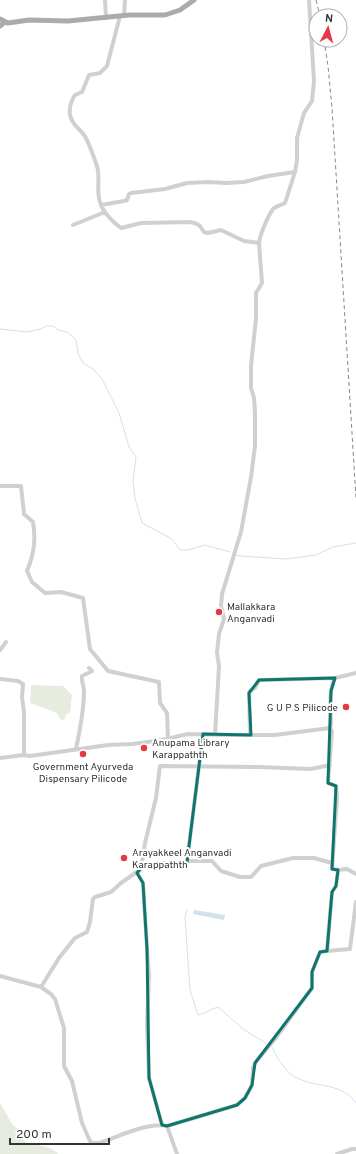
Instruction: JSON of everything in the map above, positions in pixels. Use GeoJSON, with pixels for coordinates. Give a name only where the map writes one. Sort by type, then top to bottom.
{"type":"FeatureCollection","features":[{"type":"Feature","properties":{"kind":"main road"},"geometry":{"type":"LineString","coordinates":[[0,26],[3,21],[68,21],[122,16],[165,15],[180,10],[191,1]]}},
{"type":"Feature","properties":{"kind":"street"},"geometry":{"type":"LineString","coordinates":[[105,0],[106,18]]}},
{"type":"Feature","properties":{"kind":"street"},"geometry":{"type":"LineString","coordinates":[[125,0],[122,16],[107,66],[100,73],[89,75],[82,92],[75,95],[70,105],[70,116],[73,124],[85,135],[97,166],[97,192],[101,205],[113,222],[121,228],[141,223],[189,222],[200,226],[204,232],[208,233],[221,230],[244,241],[259,243]]}},
{"type":"Feature","properties":{"kind":"street"},"geometry":{"type":"LineString","coordinates":[[191,1],[198,0]]}},
{"type":"Feature","properties":{"kind":"street"},"geometry":{"type":"LineString","coordinates":[[215,735],[219,666],[217,653],[224,619],[222,594],[241,532],[251,477],[254,446],[255,413],[254,398],[251,388],[251,366],[256,318],[256,293],[262,283],[259,243],[260,236],[273,210],[285,202],[295,172],[297,160],[297,138],[304,113],[312,101],[314,81],[309,0]]}},
{"type":"Feature","properties":{"kind":"street"},"geometry":{"type":"LineString","coordinates":[[101,205],[128,200],[130,193],[166,189],[183,184],[208,182],[226,184],[244,182],[268,176],[295,172]]}},
{"type":"Feature","properties":{"kind":"street"},"geometry":{"type":"LineString","coordinates":[[73,225],[105,212]]}},
{"type":"Feature","properties":{"kind":"street"},"geometry":{"type":"LineString","coordinates":[[0,486],[20,486],[24,514],[33,522],[35,541],[33,556],[27,571],[32,582],[45,593],[61,592],[83,598],[90,649],[108,671],[159,682],[160,703],[167,713],[168,738]]}},
{"type":"Feature","properties":{"kind":"street"},"geometry":{"type":"LineString","coordinates":[[0,650],[6,642]]}},
{"type":"Feature","properties":{"kind":"street"},"geometry":{"type":"LineString","coordinates":[[76,749],[83,709],[84,690],[82,676],[92,671],[89,668]]}},
{"type":"Feature","properties":{"kind":"street"},"geometry":{"type":"LineString","coordinates":[[250,735],[249,693],[255,688],[259,680],[335,678],[356,673]]}},
{"type":"Feature","properties":{"kind":"street"},"geometry":{"type":"LineString","coordinates":[[335,678],[331,690],[330,728],[332,731],[328,783],[336,786],[337,798],[332,869],[347,869],[356,874]]}},
{"type":"Feature","properties":{"kind":"street"},"geometry":{"type":"LineString","coordinates":[[0,679],[18,681],[23,684],[24,755]]}},
{"type":"Feature","properties":{"kind":"street"},"geometry":{"type":"LineString","coordinates":[[0,758],[24,755],[30,756],[108,745],[133,744],[188,734],[275,735],[330,728]]}},
{"type":"Feature","properties":{"kind":"street"},"geometry":{"type":"LineString","coordinates":[[187,861],[203,734]]}},
{"type":"Feature","properties":{"kind":"street"},"geometry":{"type":"LineString","coordinates":[[41,988],[59,958],[75,938],[87,932],[93,899],[111,892],[121,883],[137,873],[142,867],[145,843],[156,798],[160,766],[311,769],[330,765]]}},
{"type":"Feature","properties":{"kind":"street"},"geometry":{"type":"LineString","coordinates":[[142,867],[158,863],[212,861],[221,871],[240,877],[251,877],[262,866],[293,858],[314,858],[332,863]]}},
{"type":"Feature","properties":{"kind":"street"},"geometry":{"type":"LineString","coordinates":[[326,951],[332,892],[336,886],[338,870]]}},
{"type":"Feature","properties":{"kind":"street"},"geometry":{"type":"LineString","coordinates":[[137,873],[143,883],[148,956],[149,981],[147,1026],[149,1078],[162,1125]]}},
{"type":"Feature","properties":{"kind":"street"},"geometry":{"type":"LineString","coordinates":[[0,976],[41,988],[51,994],[55,999],[64,1028],[64,1066],[72,1081],[82,1123],[90,1141],[92,1143],[99,1144],[142,1129],[162,1125],[167,1126],[237,1105],[244,1098],[252,1085],[253,1068],[255,1063],[275,1039],[312,988],[312,972],[320,952],[350,949],[356,902]]}},
{"type":"Feature","properties":{"kind":"street"},"geometry":{"type":"LineString","coordinates":[[167,1126],[177,1154]]}},
{"type":"Feature","properties":{"kind":"street"},"geometry":{"type":"LineString","coordinates":[[337,1154],[356,1149]]}},
{"type":"Feature","properties":{"kind":"highlighted area"},"geometry":{"type":"Polygon","coordinates":[[[335,678],[331,691],[328,783],[336,786],[332,869],[338,870],[336,886],[332,892],[327,951],[320,952],[312,972],[312,988],[255,1063],[252,1085],[245,1098],[237,1105],[167,1126],[162,1125],[149,1078],[147,949],[143,883],[137,873],[142,867],[187,862],[203,734],[251,735],[249,693],[259,680],[335,678]]]}},
{"type":"Feature","properties":{"kind":"shaded area"},"geometry":{"type":"Polygon","coordinates":[[[31,685],[63,686],[72,695],[70,713],[66,714],[64,720],[60,719],[57,713],[30,703],[31,685]]]}},
{"type":"Feature","properties":{"kind":"shaded area"},"geometry":{"type":"Polygon","coordinates":[[[0,1103],[12,1124],[21,1132],[25,1142],[47,1147],[58,1154],[0,1154],[0,1103]]]}},
{"type":"Feature","properties":{"kind":"water"},"geometry":{"type":"Polygon","coordinates":[[[194,910],[225,915],[224,920],[193,914],[194,910]]]}},
{"type":"Feature","properties":{"kind":"waterway"},"geometry":{"type":"LineString","coordinates":[[0,329],[27,332],[41,329],[46,326],[53,326],[58,330],[67,332],[76,340],[78,353],[83,363],[93,369],[102,379],[119,413],[129,447],[136,457],[133,481],[135,498],[142,523],[172,539],[180,550],[188,550],[205,545],[230,552]]}},
{"type":"Feature","properties":{"kind":"waterway"},"geometry":{"type":"LineString","coordinates":[[236,555],[286,559],[316,555],[333,547],[356,543]]}},
{"type":"Feature","properties":{"kind":"waterway"},"geometry":{"type":"LineString","coordinates":[[187,910],[185,917],[190,990],[198,1015],[218,1007],[243,1029],[267,1044]]}},
{"type":"Feature","properties":{"kind":"waterway"},"geometry":{"type":"LineString","coordinates":[[272,1047],[282,1065],[293,1076],[305,1081],[336,1088],[350,1096],[356,1103]]}},
{"type":"Feature","properties":{"kind":"railway"},"geometry":{"type":"LineString","coordinates":[[316,0],[318,8]]}},
{"type":"Feature","properties":{"kind":"railway"},"geometry":{"type":"LineString","coordinates":[[325,48],[332,108],[356,498]]}},
{"type":"Feature","properties":{"kind":"place","name":"Mallakkara Anganvadi"},"geometry":{"type":"Point","coordinates":[219,612]}},
{"type":"Feature","properties":{"kind":"place","name":"G U P S Pilicode"},"geometry":{"type":"Point","coordinates":[346,707]}},
{"type":"Feature","properties":{"kind":"place","name":"Anupama Library Karappathth"},"geometry":{"type":"Point","coordinates":[144,748]}},
{"type":"Feature","properties":{"kind":"place","name":"Government Ayurveda Dispensary Pilicode"},"geometry":{"type":"Point","coordinates":[83,754]}},
{"type":"Feature","properties":{"kind":"place","name":"Arayakkeel Anganvadi Karappathth"},"geometry":{"type":"Point","coordinates":[124,858]}}]}
